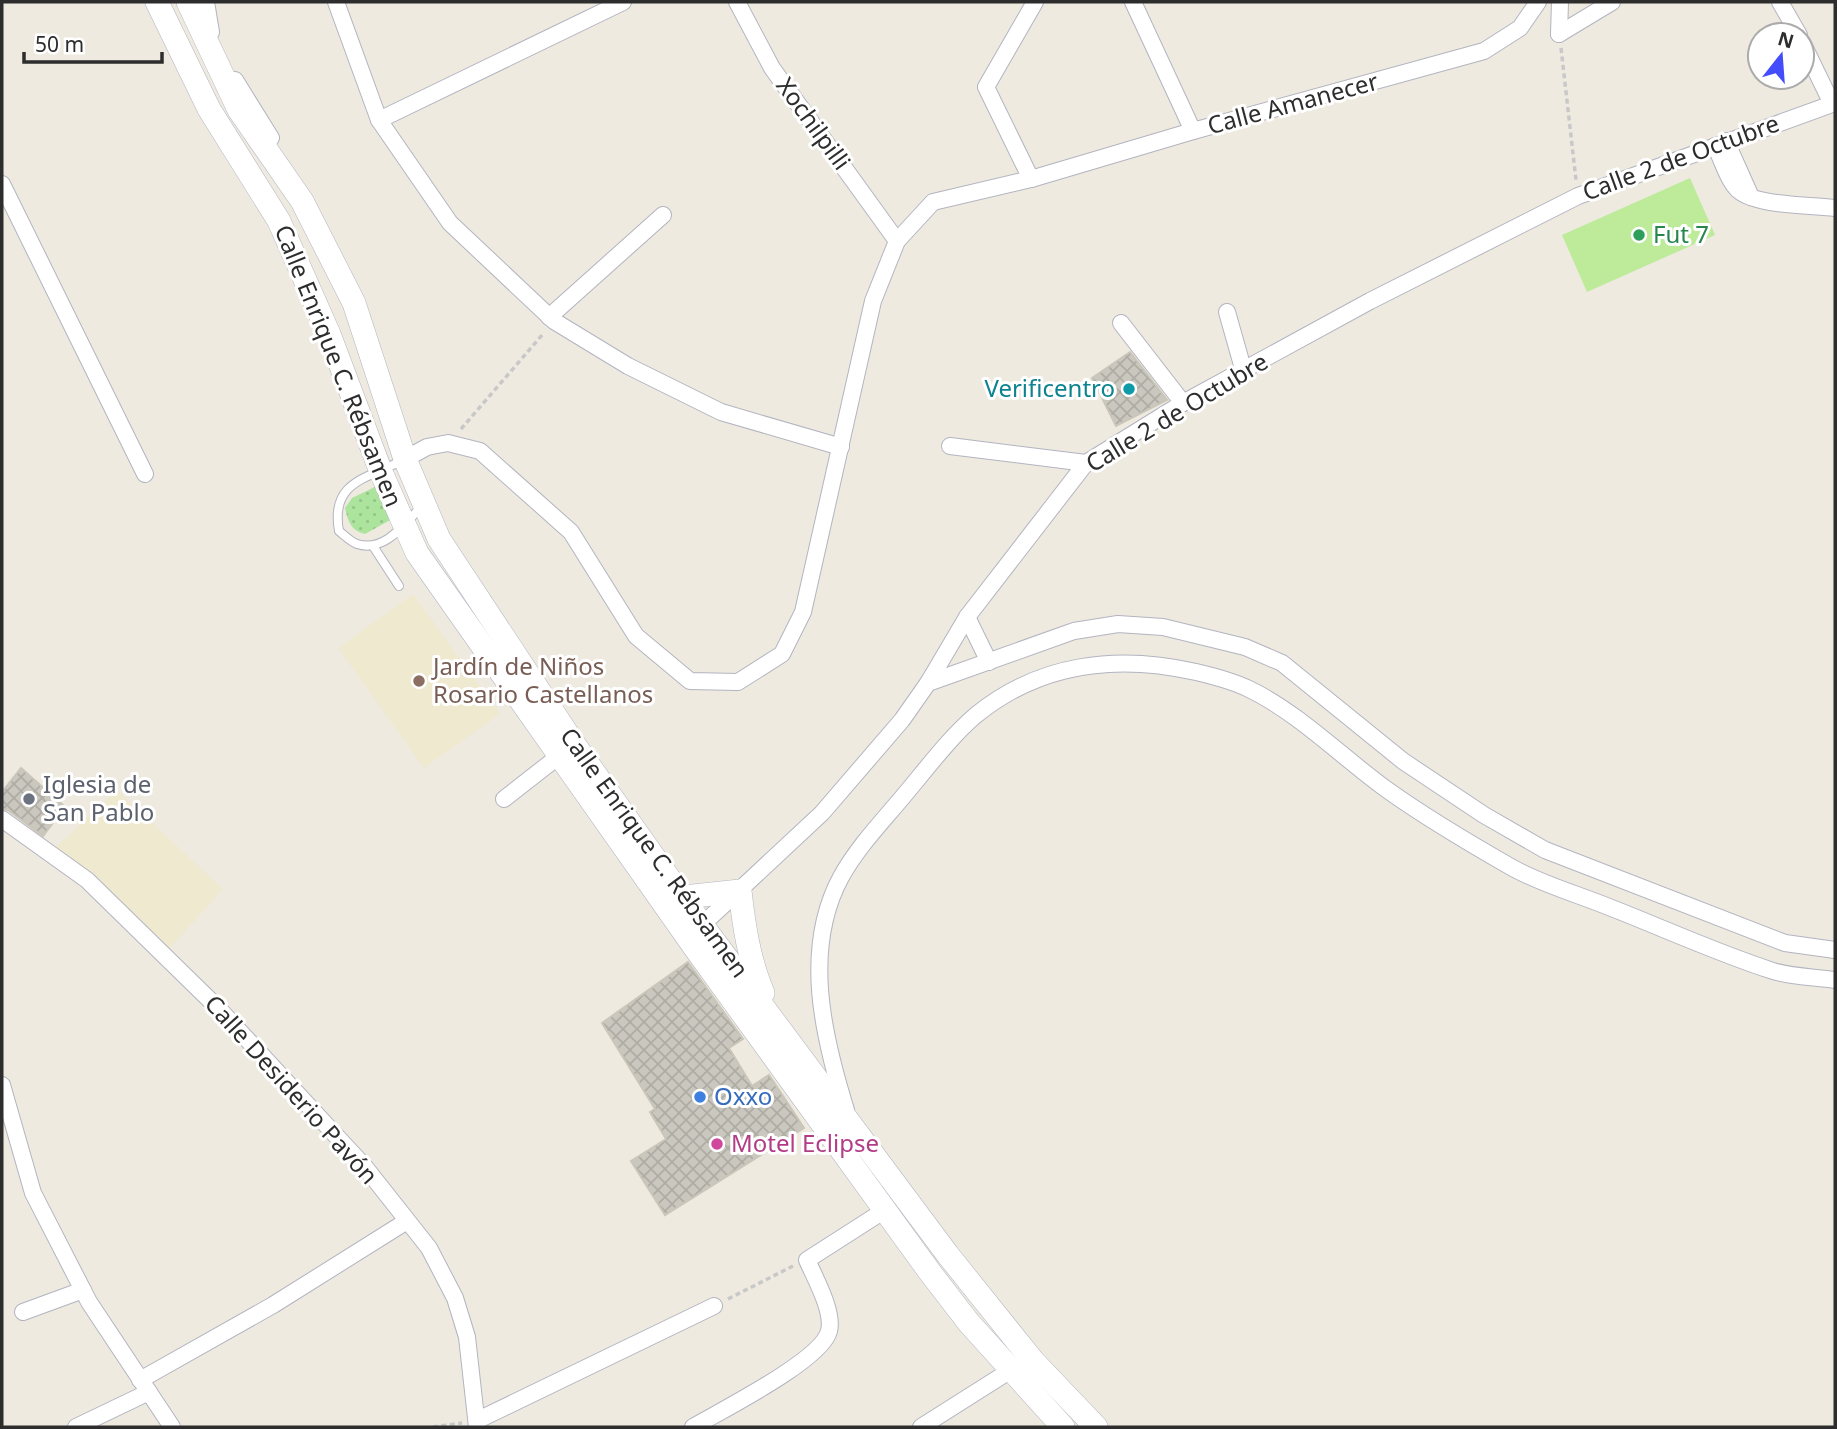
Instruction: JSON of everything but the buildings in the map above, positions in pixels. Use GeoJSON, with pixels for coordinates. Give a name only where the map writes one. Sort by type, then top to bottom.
{"type":"FeatureCollection","features":[{"type":"Feature","properties":{"kind":"main road","name":"Calle Enrique C. Rébsamen"},"geometry":{"type":"LineString","coordinates":[[157,2],[209,109],[279,221],[329,334],[381,472],[417,553],[695,948],[929,1271],[1011,1370],[1063,1427]]}},
{"type":"Feature","properties":{"kind":"main road","name":"Calle Enrique C. Rébsamen"},"geometry":{"type":"LineString","coordinates":[[188,2],[208,34],[239,110],[302,201],[354,303],[405,459],[439,539],[576,747],[702,925],[948,1255],[1033,1361],[1096,1427]]}},
{"type":"Feature","properties":{"kind":"main road"},"geometry":{"type":"LineString","coordinates":[[684,898],[740,891],[745,933],[755,976],[772,1016]]}},
{"type":"Feature","properties":{"kind":"street"},"geometry":{"type":"LineString","coordinates":[[206,2],[208,34]]}},
{"type":"Feature","properties":{"kind":"street"},"geometry":{"type":"LineString","coordinates":[[336,2],[379,120],[450,223],[552,319],[628,366],[721,412],[841,447]]}},
{"type":"Feature","properties":{"kind":"street"},"geometry":{"type":"LineString","coordinates":[[379,120],[623,2]]}},
{"type":"Feature","properties":{"kind":"street","name":"Xochilpilli"},"geometry":{"type":"LineString","coordinates":[[737,2],[772,68],[897,241]]}},
{"type":"Feature","properties":{"kind":"street"},"geometry":{"type":"LineString","coordinates":[[1031,179],[986,87],[1035,2]]}},
{"type":"Feature","properties":{"kind":"street"},"geometry":{"type":"LineString","coordinates":[[1133,2],[1194,131]]}},
{"type":"Feature","properties":{"kind":"street","name":"Calle Amanecer"},"geometry":{"type":"LineString","coordinates":[[448,443],[480,451],[571,532],[636,636],[690,681],[738,682],[782,654],[803,612],[873,301],[897,241],[933,202],[1031,179],[1484,51],[1520,28],[1538,2]]}},
{"type":"Feature","properties":{"kind":"street"},"geometry":{"type":"LineString","coordinates":[[1559,34],[1560,2]]}},
{"type":"Feature","properties":{"kind":"street"},"geometry":{"type":"LineString","coordinates":[[1559,34],[1612,2]]}},
{"type":"Feature","properties":{"kind":"street"},"geometry":{"type":"LineString","coordinates":[[1780,2],[1791,21]]}},
{"type":"Feature","properties":{"kind":"street"},"geometry":{"type":"LineString","coordinates":[[1816,70],[1833,104]]}},
{"type":"Feature","properties":{"kind":"street","name":"Calle 2 de Octubre"},"geometry":{"type":"LineString","coordinates":[[702,925],[822,813],[902,720],[928,683],[967,617],[1086,463],[1183,404],[1370,301],[1578,196],[1833,104]]}},
{"type":"Feature","properties":{"kind":"street"},"geometry":{"type":"LineString","coordinates":[[1721,143],[1752,199],[1835,208]]}},
{"type":"Feature","properties":{"kind":"street"},"geometry":{"type":"LineString","coordinates":[[2,184],[145,474]]}},
{"type":"Feature","properties":{"kind":"street"},"geometry":{"type":"LineString","coordinates":[[552,319],[663,215]]}},
{"type":"Feature","properties":{"kind":"street"},"geometry":{"type":"LineString","coordinates":[[1227,312],[1244,372]]}},
{"type":"Feature","properties":{"kind":"street"},"geometry":{"type":"LineString","coordinates":[[1121,323],[1183,404]]}},
{"type":"Feature","properties":{"kind":"street"},"geometry":{"type":"LineString","coordinates":[[405,459],[426,447],[448,443]]}},
{"type":"Feature","properties":{"kind":"street"},"geometry":{"type":"LineString","coordinates":[[950,446],[1086,463]]}},
{"type":"Feature","properties":{"kind":"street"},"geometry":{"type":"LineString","coordinates":[[967,617],[989,662]]}},
{"type":"Feature","properties":{"kind":"street"},"geometry":{"type":"LineString","coordinates":[[928,683],[1074,631],[1118,624],[1163,627],[1245,647],[1282,663],[1403,761],[1545,850],[1785,943],[1835,950]]}},
{"type":"Feature","properties":{"kind":"street"},"geometry":{"type":"LineString","coordinates":[[850,1125],[827,1043],[819,956],[825,919],[840,878],[863,845],[952,738],[976,716],[1003,696],[1040,678],[1081,667],[1124,662],[1160,664],[1209,675],[1247,688],[1273,703],[1387,790],[1514,869],[1776,972],[1835,980]]}},
{"type":"Feature","properties":{"kind":"street"},"geometry":{"type":"LineString","coordinates":[[504,799],[559,756]]}},
{"type":"Feature","properties":{"kind":"street","name":"Calle Desiderio Pavón"},"geometry":{"type":"LineString","coordinates":[[2,818],[87,880],[220,1010],[365,1167],[429,1248],[455,1298],[467,1337],[477,1424]]}},
{"type":"Feature","properties":{"kind":"street"},"geometry":{"type":"LineString","coordinates":[[1484,850],[1500,824]]}},
{"type":"Feature","properties":{"kind":"street"},"geometry":{"type":"LineString","coordinates":[[695,948],[702,925]]}},
{"type":"Feature","properties":{"kind":"street"},"geometry":{"type":"LineString","coordinates":[[2,1085],[33,1193],[83,1290],[172,1427]]}},
{"type":"Feature","properties":{"kind":"street"},"geometry":{"type":"LineString","coordinates":[[693,1427],[807,1360],[824,1343],[830,1331],[830,1318],[807,1260],[885,1210]]}},
{"type":"Feature","properties":{"kind":"street"},"geometry":{"type":"LineString","coordinates":[[76,1427],[407,1221]]}},
{"type":"Feature","properties":{"kind":"street"},"geometry":{"type":"LineString","coordinates":[[23,1311],[83,1290]]}},
{"type":"Feature","properties":{"kind":"street"},"geometry":{"type":"LineString","coordinates":[[477,1424],[714,1306]]}},
{"type":"Feature","properties":{"kind":"street"},"geometry":{"type":"LineString","coordinates":[[921,1427],[1011,1370]]}},
{"type":"Feature","properties":{"kind":"lane"},"geometry":{"type":"LineString","coordinates":[[405,459],[358,480],[342,496],[336,512],[339,531],[355,544],[373,546],[388,540],[423,505]]}},
{"type":"Feature","properties":{"kind":"lane"},"geometry":{"type":"LineString","coordinates":[[373,546],[399,586]]}},
{"type":"Feature","properties":{"kind":"path"},"geometry":{"type":"LineString","coordinates":[[1559,34],[1578,196]]}},
{"type":"Feature","properties":{"kind":"path"},"geometry":{"type":"LineString","coordinates":[[448,443],[552,319]]}},
{"type":"Feature","properties":{"kind":"path"},"geometry":{"type":"LineString","coordinates":[[714,1306],[807,1260]]}},
{"type":"Feature","properties":{"kind":"path"},"geometry":{"type":"LineString","coordinates":[[433,1427],[477,1424]]}},
{"type":"Feature","properties":{"kind":"shaded area","name":"Jardín de Niños Rosario Castellanos"},"geometry":{"type":"Polygon","coordinates":[[[413,594],[500,714],[424,768],[338,648],[413,594]]]}},
{"type":"Feature","properties":{"kind":"shaded area"},"geometry":{"type":"Polygon","coordinates":[[[117,790],[223,889],[168,950],[56,847],[117,790]]]}},
{"type":"Feature","properties":{"kind":"green space","name":"Fut 7"},"geometry":{"type":"Polygon","coordinates":[[[1690,178],[1715,235],[1587,292],[1562,235],[1690,178]]]}},
{"type":"Feature","properties":{"kind":"green space"},"geometry":{"type":"Polygon","coordinates":[[[377,486],[392,519],[365,534],[360,533],[351,525],[345,508],[352,498],[377,486]]]}},
{"type":"Feature","properties":{"kind":"place","name":"Fut 7"},"geometry":{"type":"Point","coordinates":[1639,235]}},
{"type":"Feature","properties":{"kind":"place","name":"Verificentro"},"geometry":{"type":"Point","coordinates":[1129,389]}},
{"type":"Feature","properties":{"kind":"place","name":"Jardín de Niños Rosario Castellanos"},"geometry":{"type":"Point","coordinates":[419,681]}},
{"type":"Feature","properties":{"kind":"place","name":"Iglesia de San Pablo"},"geometry":{"type":"Point","coordinates":[29,799]}},
{"type":"Feature","properties":{"kind":"place","name":"Oxxo"},"geometry":{"type":"Point","coordinates":[700,1097]}},
{"type":"Feature","properties":{"kind":"place","name":"Motel Eclipse"},"geometry":{"type":"Point","coordinates":[717,1144]}}]}
